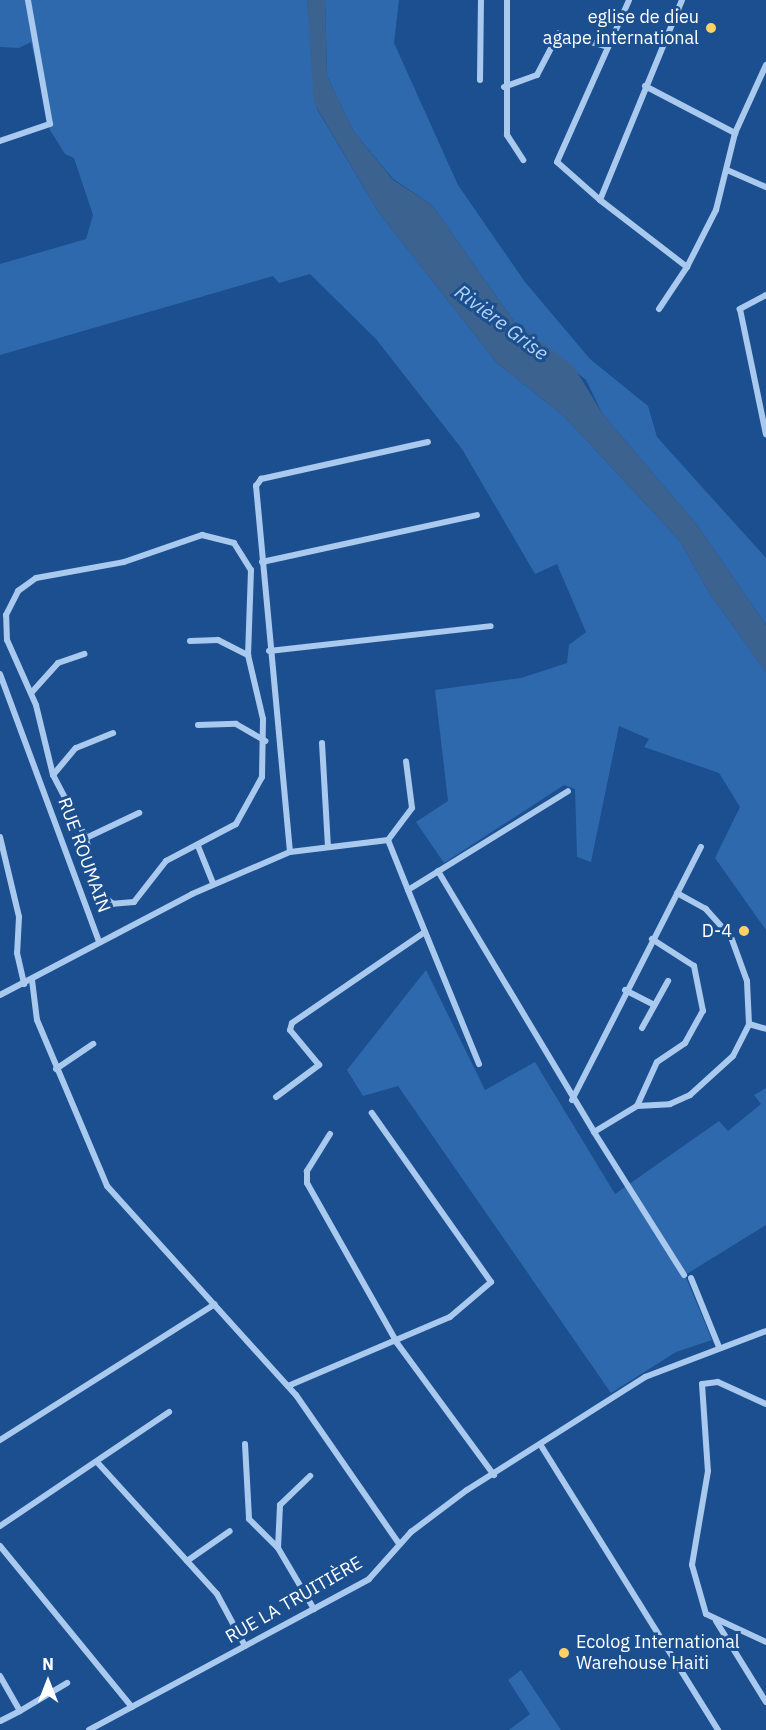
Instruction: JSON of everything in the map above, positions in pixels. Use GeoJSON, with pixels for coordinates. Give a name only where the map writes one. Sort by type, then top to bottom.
{"type":"FeatureCollection","features":[{"type":"Feature","properties":{"kind":"street"},"geometry":{"type":"LineString","coordinates":[[0,141],[50,124],[28,0]]}},
{"type":"Feature","properties":{"kind":"street"},"geometry":{"type":"LineString","coordinates":[[480,80],[481,0]]}},
{"type":"Feature","properties":{"kind":"street"},"geometry":{"type":"LineString","coordinates":[[507,0],[504,87],[507,135],[523,160]]}},
{"type":"Feature","properties":{"kind":"street"},"geometry":{"type":"LineString","coordinates":[[629,0],[556,162],[600,200],[687,267]]}},
{"type":"Feature","properties":{"kind":"street"},"geometry":{"type":"LineString","coordinates":[[600,200],[682,0]]}},
{"type":"Feature","properties":{"kind":"street"},"geometry":{"type":"LineString","coordinates":[[504,87],[537,75],[559,33],[608,47]]}},
{"type":"Feature","properties":{"kind":"street"},"geometry":{"type":"LineString","coordinates":[[659,309],[687,267],[716,210],[735,132],[766,65]]}},
{"type":"Feature","properties":{"kind":"street"},"geometry":{"type":"LineString","coordinates":[[645,87],[735,132]]}},
{"type":"Feature","properties":{"kind":"street"},"geometry":{"type":"LineString","coordinates":[[727,170],[766,187]]}},
{"type":"Feature","properties":{"kind":"street"},"geometry":{"type":"LineString","coordinates":[[766,295],[740,309],[766,434]]}},
{"type":"Feature","properties":{"kind":"street"},"geometry":{"type":"LineString","coordinates":[[290,852],[269,651],[256,486],[261,479],[428,442]]}},
{"type":"Feature","properties":{"kind":"street"},"geometry":{"type":"LineString","coordinates":[[262,562],[477,515]]}},
{"type":"Feature","properties":{"kind":"street"},"geometry":{"type":"LineString","coordinates":[[202,535],[226,538],[248,560],[248,655],[265,741],[262,777],[248,808],[228,831],[166,861],[134,902],[113,904],[97,890],[86,838],[53,775],[32,692],[5,627],[11,602],[26,584],[49,574],[158,553],[202,535]]}},
{"type":"Feature","properties":{"kind":"street"},"geometry":{"type":"LineString","coordinates":[[269,651],[491,626]]}},
{"type":"Feature","properties":{"kind":"street"},"geometry":{"type":"LineString","coordinates":[[190,641],[218,640],[248,655]]}},
{"type":"Feature","properties":{"kind":"street"},"geometry":{"type":"LineString","coordinates":[[32,692],[58,663],[84,654]]}},
{"type":"Feature","properties":{"kind":"street","name":"RUE ROUMAIN"},"geometry":{"type":"LineString","coordinates":[[0,674],[99,941],[32,980],[0,995]]}},
{"type":"Feature","properties":{"kind":"street"},"geometry":{"type":"LineString","coordinates":[[198,725],[236,724],[265,741]]}},
{"type":"Feature","properties":{"kind":"street"},"geometry":{"type":"LineString","coordinates":[[53,775],[76,748],[113,733]]}},
{"type":"Feature","properties":{"kind":"street"},"geometry":{"type":"LineString","coordinates":[[322,743],[328,846]]}},
{"type":"Feature","properties":{"kind":"street"},"geometry":{"type":"LineString","coordinates":[[99,941],[213,883],[290,852],[388,840],[412,808],[406,761]]}},
{"type":"Feature","properties":{"kind":"street"},"geometry":{"type":"LineString","coordinates":[[408,890],[568,791]]}},
{"type":"Feature","properties":{"kind":"street"},"geometry":{"type":"LineString","coordinates":[[86,838],[139,813]]}},
{"type":"Feature","properties":{"kind":"street"},"geometry":{"type":"LineString","coordinates":[[0,837],[20,916],[17,953],[24,984]]}},
{"type":"Feature","properties":{"kind":"street"},"geometry":{"type":"LineString","coordinates":[[388,840],[478,1064]]}},
{"type":"Feature","properties":{"kind":"street"},"geometry":{"type":"LineString","coordinates":[[198,846],[213,883]]}},
{"type":"Feature","properties":{"kind":"street"},"geometry":{"type":"LineString","coordinates":[[572,1100],[625,990],[701,847]]}},
{"type":"Feature","properties":{"kind":"street"},"geometry":{"type":"LineString","coordinates":[[438,871],[572,1100],[688,1276],[719,1347]]}},
{"type":"Feature","properties":{"kind":"street"},"geometry":{"type":"LineString","coordinates":[[594,1132],[637,1106],[670,1104],[690,1095],[733,1056],[749,1024],[747,981],[731,937],[706,909],[677,893]]}},
{"type":"Feature","properties":{"kind":"street"},"geometry":{"type":"LineString","coordinates":[[276,1097],[319,1065],[291,1030],[292,1023],[425,932]]}},
{"type":"Feature","properties":{"kind":"street"},"geometry":{"type":"LineString","coordinates":[[637,1106],[657,1062],[685,1043],[703,1011],[694,966],[652,939]]}},
{"type":"Feature","properties":{"kind":"street"},"geometry":{"type":"LineString","coordinates":[[32,980],[37,1020],[107,1186],[288,1386],[399,1544]]}},
{"type":"Feature","properties":{"kind":"street"},"geometry":{"type":"LineString","coordinates":[[642,1029],[668,981]]}},
{"type":"Feature","properties":{"kind":"street"},"geometry":{"type":"LineString","coordinates":[[625,990],[654,1005]]}},
{"type":"Feature","properties":{"kind":"street"},"geometry":{"type":"LineString","coordinates":[[749,1024],[766,1029]]}},
{"type":"Feature","properties":{"kind":"street"},"geometry":{"type":"LineString","coordinates":[[56,1069],[93,1044]]}},
{"type":"Feature","properties":{"kind":"street"},"geometry":{"type":"LineString","coordinates":[[288,1386],[398,1343],[450,1317],[491,1278],[372,1113]]}},
{"type":"Feature","properties":{"kind":"street"},"geometry":{"type":"LineString","coordinates":[[330,1134],[305,1179],[398,1343],[494,1475]]}},
{"type":"Feature","properties":{"kind":"street"},"geometry":{"type":"LineString","coordinates":[[0,1440],[215,1304]]}},
{"type":"Feature","properties":{"kind":"street","name":"RUE LA TRUITIÈRE"},"geometry":{"type":"LineString","coordinates":[[89,1730],[369,1579],[399,1544],[494,1475],[540,1444],[680,1360],[766,1331]]}},
{"type":"Feature","properties":{"kind":"street"},"geometry":{"type":"LineString","coordinates":[[766,1404],[718,1382],[707,1381],[700,1392],[708,1471],[692,1564],[695,1589],[706,1614],[766,1642]]}},
{"type":"Feature","properties":{"kind":"street"},"geometry":{"type":"LineString","coordinates":[[0,1526],[169,1413]]}},
{"type":"Feature","properties":{"kind":"street"},"geometry":{"type":"LineString","coordinates":[[245,1444],[249,1518],[278,1548],[314,1609]]}},
{"type":"Feature","properties":{"kind":"street"},"geometry":{"type":"LineString","coordinates":[[540,1444],[718,1730]]}},
{"type":"Feature","properties":{"kind":"street"},"geometry":{"type":"LineString","coordinates":[[97,1462],[217,1594],[245,1646]]}},
{"type":"Feature","properties":{"kind":"street"},"geometry":{"type":"LineString","coordinates":[[278,1548],[280,1505],[310,1476]]}},
{"type":"Feature","properties":{"kind":"street"},"geometry":{"type":"LineString","coordinates":[[187,1561],[230,1531]]}},
{"type":"Feature","properties":{"kind":"street"},"geometry":{"type":"LineString","coordinates":[[0,1546],[132,1707]]}},
{"type":"Feature","properties":{"kind":"street"},"geometry":{"type":"LineString","coordinates":[[715,1619],[766,1702]]}},
{"type":"Feature","properties":{"kind":"street"},"geometry":{"type":"LineString","coordinates":[[0,1676],[20,1710]]}},
{"type":"Feature","properties":{"kind":"street"},"geometry":{"type":"LineString","coordinates":[[0,1721],[67,1683]]}},
{"type":"Feature","properties":{"kind":"shaded area"},"geometry":{"type":"Polygon","coordinates":[[[0,0],[307,0],[317,109],[379,213],[497,363],[564,416],[680,541],[708,591],[766,672],[766,930],[715,858],[740,807],[719,773],[644,747],[649,739],[619,726],[591,862],[577,857],[575,789],[564,785],[444,863],[416,822],[448,801],[435,690],[521,678],[567,663],[569,645],[586,632],[557,564],[535,574],[462,449],[376,339],[310,274],[279,283],[273,276],[0,355],[0,264],[86,239],[93,215],[74,158],[65,154],[50,130],[31,42],[19,48],[0,47],[0,0]]]}},
{"type":"Feature","properties":{"kind":"shaded area"},"geometry":{"type":"Polygon","coordinates":[[[325,0],[399,0],[394,43],[458,185],[525,282],[590,359],[648,406],[657,437],[766,558],[766,625],[697,525],[602,413],[586,380],[513,320],[432,205],[393,179],[354,132],[327,76],[325,0]]]}},
{"type":"Feature","properties":{"kind":"shaded area"},"geometry":{"type":"Polygon","coordinates":[[[426,970],[485,1090],[535,1062],[615,1194],[719,1121],[728,1131],[761,1104],[754,1095],[766,1088],[766,1225],[685,1275],[712,1340],[676,1352],[611,1393],[398,1086],[363,1096],[347,1070],[426,970]]]}},
{"type":"Feature","properties":{"kind":"shaded area"},"geometry":{"type":"Polygon","coordinates":[[[521,1670],[561,1730],[509,1730],[530,1714],[508,1680],[521,1670]]]}},
{"type":"Feature","properties":{"kind":"water","name":"Rivière Grise"},"geometry":{"type":"Polygon","coordinates":[[[307,0],[325,0],[327,76],[354,132],[393,180],[432,205],[513,320],[574,367],[602,413],[697,525],[766,625],[766,672],[708,591],[680,541],[564,416],[497,363],[379,213],[314,103],[307,0]]]}},
{"type":"Feature","properties":{"kind":"place","name":"eglise de dieu agape international"},"geometry":{"type":"Point","coordinates":[711,28]}},
{"type":"Feature","properties":{"kind":"place","name":"D-4"},"geometry":{"type":"Point","coordinates":[744,931]}},
{"type":"Feature","properties":{"kind":"place","name":"Ecolog International Warehouse Haiti"},"geometry":{"type":"Point","coordinates":[564,1653]}}]}
